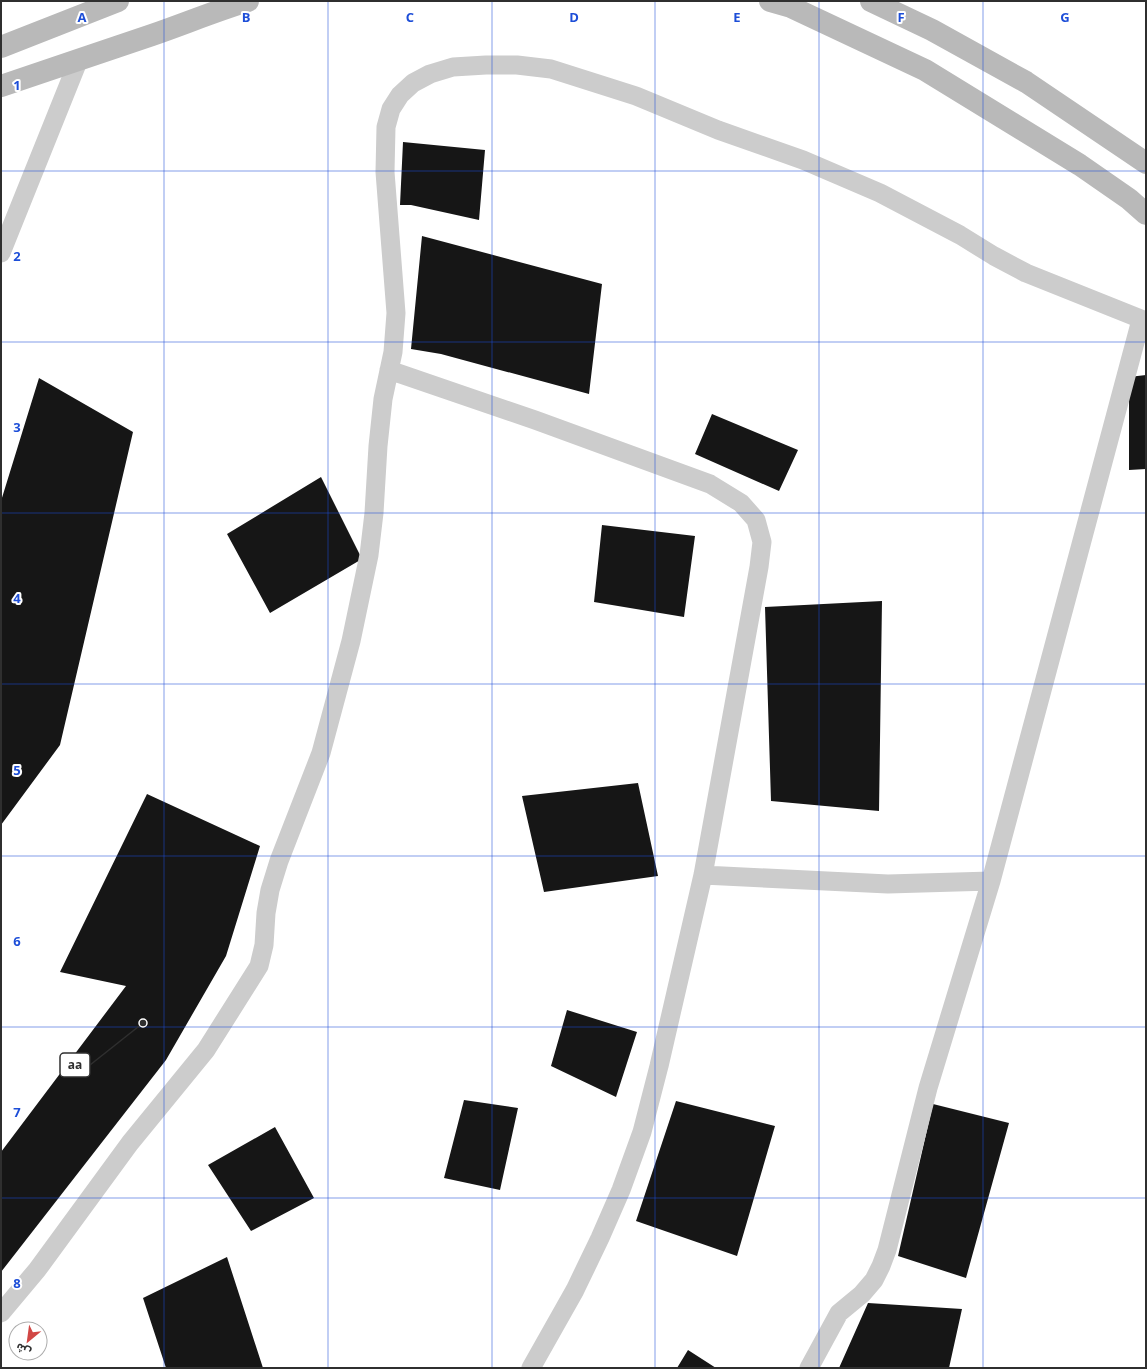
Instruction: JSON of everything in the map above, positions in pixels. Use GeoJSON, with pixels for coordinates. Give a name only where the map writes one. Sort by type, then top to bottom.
{"type":"FeatureCollection","features":[{"type":"Feature","properties":{"kind":"main road"},"geometry":{"type":"LineString","coordinates":[[1,47],[118,1]]}},
{"type":"Feature","properties":{"kind":"main road"},"geometry":{"type":"LineString","coordinates":[[1,86],[153,35],[248,1]]}},
{"type":"Feature","properties":{"kind":"main road"},"geometry":{"type":"LineString","coordinates":[[770,1],[791,6],[925,70],[1080,165],[1129,199],[1146,214]]}},
{"type":"Feature","properties":{"kind":"main road"},"geometry":{"type":"LineString","coordinates":[[871,1],[932,30],[1026,82],[1146,163]]}},
{"type":"Feature","properties":{"kind":"street"},"geometry":{"type":"LineString","coordinates":[[1,253],[79,59]]}},
{"type":"Feature","properties":{"kind":"street"},"geometry":{"type":"LineString","coordinates":[[1,1313],[37,1270],[130,1143],[206,1050],[259,966],[264,945],[266,913],[270,890],[279,861],[321,753],[352,641],[369,555],[374,513],[378,446],[383,398],[395,337],[396,313],[386,172],[386,127],[391,109],[400,95],[413,83],[430,74],[453,67],[517,64],[551,69],[636,96],[718,130],[803,160],[880,193],[960,235],[994,256],[1026,273],[1144,320],[991,881],[928,1088],[887,1250],[874,1280],[862,1294],[839,1313],[809,1368]]}},
{"type":"Feature","properties":{"kind":"street"},"geometry":{"type":"LineString","coordinates":[[388,370],[534,420],[710,484],[741,503],[756,520],[762,542],[759,567],[703,875],[660,1066],[642,1132],[621,1190],[600,1238],[575,1290],[531,1368]]}},
{"type":"Feature","properties":{"kind":"street"},"geometry":{"type":"LineString","coordinates":[[703,875],[888,884],[991,881]]}},
{"type":"Feature","properties":{"kind":"building"},"geometry":{"type":"Polygon","coordinates":[[[403,142],[485,150],[479,220],[411,205],[400,205],[403,142]]]}},
{"type":"Feature","properties":{"kind":"building"},"geometry":{"type":"Polygon","coordinates":[[[422,236],[602,284],[589,394],[441,354],[411,349],[422,236]]]}},
{"type":"Feature","properties":{"kind":"building"},"geometry":{"type":"Polygon","coordinates":[[[1146,375],[1146,469],[1129,470],[1129,377],[1146,375]]]}},
{"type":"Feature","properties":{"kind":"building"},"geometry":{"type":"Polygon","coordinates":[[[39,378],[133,432],[60,745],[1,825],[1,501],[39,378]]]}},
{"type":"Feature","properties":{"kind":"building"},"geometry":{"type":"Polygon","coordinates":[[[712,414],[798,450],[779,491],[695,454],[712,414]]]}},
{"type":"Feature","properties":{"kind":"building"},"geometry":{"type":"Polygon","coordinates":[[[321,477],[362,559],[270,613],[227,534],[321,477]]]}},
{"type":"Feature","properties":{"kind":"building"},"geometry":{"type":"Polygon","coordinates":[[[602,525],[695,536],[684,617],[594,602],[602,525]]]}},
{"type":"Feature","properties":{"kind":"building"},"geometry":{"type":"Polygon","coordinates":[[[882,601],[879,811],[771,801],[765,607],[882,601]]]}},
{"type":"Feature","properties":{"kind":"building"},"geometry":{"type":"Polygon","coordinates":[[[638,783],[658,876],[544,892],[522,796],[638,783]]]}},
{"type":"Feature","properties":{"kind":"building"},"geometry":{"type":"Polygon","coordinates":[[[147,794],[260,846],[226,956],[166,1060],[1,1272],[1,1152],[126,986],[60,972],[147,794]]]}},
{"type":"Feature","properties":{"kind":"building"},"geometry":{"type":"Polygon","coordinates":[[[567,1010],[637,1032],[616,1097],[551,1066],[567,1010]]]}},
{"type":"Feature","properties":{"kind":"building"},"geometry":{"type":"Polygon","coordinates":[[[464,1100],[518,1108],[500,1190],[444,1178],[464,1100]]]}},
{"type":"Feature","properties":{"kind":"building"},"geometry":{"type":"Polygon","coordinates":[[[676,1101],[775,1126],[737,1256],[636,1221],[676,1101]]]}},
{"type":"Feature","properties":{"kind":"building"},"geometry":{"type":"Polygon","coordinates":[[[933,1104],[1009,1123],[966,1278],[898,1256],[933,1104]]]}},
{"type":"Feature","properties":{"kind":"building"},"geometry":{"type":"Polygon","coordinates":[[[275,1127],[314,1198],[251,1231],[208,1165],[275,1127]]]}},
{"type":"Feature","properties":{"kind":"building"},"geometry":{"type":"Polygon","coordinates":[[[227,1257],[263,1368],[166,1368],[143,1298],[227,1257]]]}},
{"type":"Feature","properties":{"kind":"building"},"geometry":{"type":"Polygon","coordinates":[[[868,1303],[962,1309],[949,1368],[839,1368],[868,1303]]]}},
{"type":"Feature","properties":{"kind":"building"},"geometry":{"type":"Polygon","coordinates":[[[688,1350],[716,1368],[677,1368],[688,1350]]]}},
{"type":"Feature","properties":{"kind":"place","name":"aa"},"geometry":{"type":"Point","coordinates":[143,1023]}}]}
